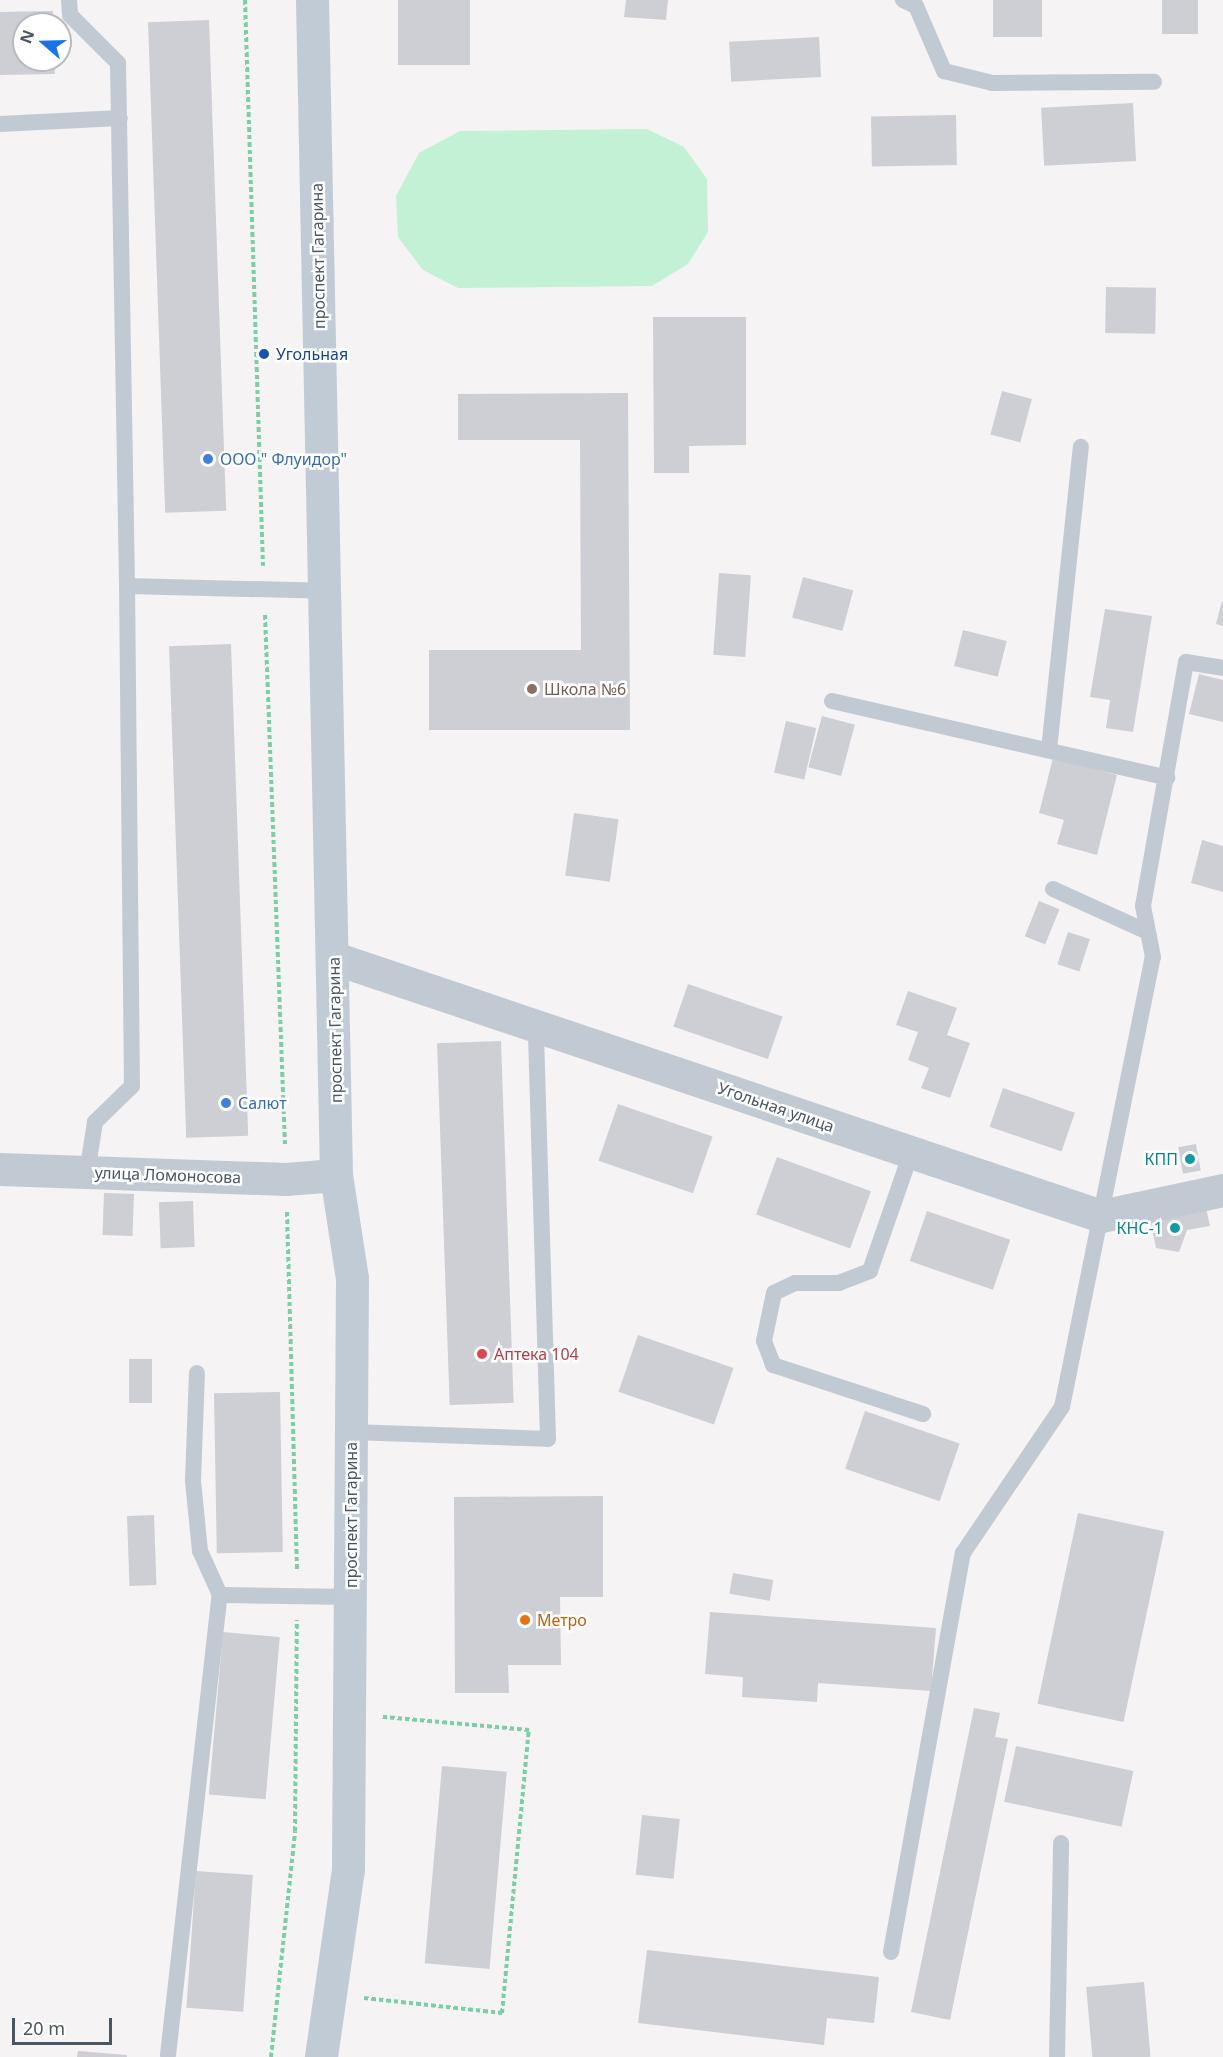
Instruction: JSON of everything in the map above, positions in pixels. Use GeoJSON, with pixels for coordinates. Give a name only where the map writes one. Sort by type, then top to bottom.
{"type":"FeatureCollection","features":[{"type":"Feature","properties":{"kind":"main road","name":"проспект Гагарина"},"geometry":{"type":"LineString","coordinates":[[312,0],[334,958],[336,1175],[352,1278],[348,1869],[321,2057]]}},
{"type":"Feature","properties":{"kind":"street","name":"Угольная улица"},"geometry":{"type":"LineString","coordinates":[[334,958],[1101,1216]]}},
{"type":"Feature","properties":{"kind":"street","name":"улица Ломоносова"},"geometry":{"type":"LineString","coordinates":[[0,1169],[286,1179],[336,1175]]}},
{"type":"Feature","properties":{"kind":"street"},"geometry":{"type":"LineString","coordinates":[[1101,1216],[1223,1190]]}},
{"type":"Feature","properties":{"kind":"lane"},"geometry":{"type":"LineString","coordinates":[[69,0],[70,15],[118,63],[128,586],[132,1086],[95,1122],[87,1173]]}},
{"type":"Feature","properties":{"kind":"lane"},"geometry":{"type":"LineString","coordinates":[[912,2],[944,71],[992,83],[1154,82]]}},
{"type":"Feature","properties":{"kind":"lane"},"geometry":{"type":"LineString","coordinates":[[0,124],[120,118]]}},
{"type":"Feature","properties":{"kind":"lane"},"geometry":{"type":"LineString","coordinates":[[1049,750],[1081,447]]}},
{"type":"Feature","properties":{"kind":"lane"},"geometry":{"type":"LineString","coordinates":[[128,586],[264,587],[326,591]]}},
{"type":"Feature","properties":{"kind":"lane"},"geometry":{"type":"LineString","coordinates":[[891,1952],[963,1553],[1062,1407],[1153,957],[1143,906],[1186,662],[1223,668]]}},
{"type":"Feature","properties":{"kind":"lane"},"geometry":{"type":"LineString","coordinates":[[832,701],[1167,778]]}},
{"type":"Feature","properties":{"kind":"lane"},"geometry":{"type":"LineString","coordinates":[[1053,889],[1148,932]]}},
{"type":"Feature","properties":{"kind":"lane"},"geometry":{"type":"LineString","coordinates":[[351,1432],[548,1439],[536,1026]]}},
{"type":"Feature","properties":{"kind":"lane"},"geometry":{"type":"LineString","coordinates":[[911,1153],[870,1271],[839,1283],[795,1283],[774,1293],[764,1341],[773,1365],[923,1414]]}},
{"type":"Feature","properties":{"kind":"lane"},"geometry":{"type":"LineString","coordinates":[[168,2055],[220,1595],[200,1551],[193,1481],[197,1373]]}},
{"type":"Feature","properties":{"kind":"lane"},"geometry":{"type":"LineString","coordinates":[[220,1595],[350,1597]]}},
{"type":"Feature","properties":{"kind":"lane"},"geometry":{"type":"LineString","coordinates":[[1057,2057],[1061,1843]]}},
{"type":"Feature","properties":{"kind":"path"},"geometry":{"type":"LineString","coordinates":[[245,0],[286,1179],[298,1597],[295,1831],[271,2057]]}},
{"type":"Feature","properties":{"kind":"path"},"geometry":{"type":"LineString","coordinates":[[330,1994],[502,2013],[529,1730],[350,1714]]}},
{"type":"Feature","properties":{"kind":"green space"},"geometry":{"type":"Polygon","coordinates":[[[647,129],[684,147],[707,179],[708,232],[688,264],[652,286],[458,288],[423,270],[398,237],[396,196],[419,153],[460,131],[647,129]]]}},
{"type":"Feature","properties":{"kind":"building"},"geometry":{"type":"Polygon","coordinates":[[[398,0],[470,0],[470,65],[398,65],[398,0]]]}},
{"type":"Feature","properties":{"kind":"building"},"geometry":{"type":"Polygon","coordinates":[[[626,0],[668,0],[666,20],[624,17],[626,0]]]}},
{"type":"Feature","properties":{"kind":"building"},"geometry":{"type":"Polygon","coordinates":[[[993,0],[1042,0],[1042,37],[993,37],[993,0]]]}},
{"type":"Feature","properties":{"kind":"building"},"geometry":{"type":"Polygon","coordinates":[[[1162,0],[1198,0],[1198,34],[1162,34],[1162,0]]]}},
{"type":"Feature","properties":{"kind":"building"},"geometry":{"type":"Polygon","coordinates":[[[53,11],[12,12],[12,72],[55,72],[55,74],[0,75],[0,12],[53,11]]]}},
{"type":"Feature","properties":{"kind":"building"},"geometry":{"type":"Polygon","coordinates":[[[209,20],[226,511],[165,513],[148,22],[209,20]]]}},
{"type":"Feature","properties":{"kind":"building"},"geometry":{"type":"Polygon","coordinates":[[[819,37],[821,77],[731,82],[729,42],[819,37]]]}},
{"type":"Feature","properties":{"kind":"building"},"geometry":{"type":"Polygon","coordinates":[[[1133,103],[1136,161],[1044,166],[1041,108],[1133,103]]]}},
{"type":"Feature","properties":{"kind":"building"},"geometry":{"type":"Polygon","coordinates":[[[956,115],[957,165],[872,166],[871,116],[956,115]]]}},
{"type":"Feature","properties":{"kind":"building"},"geometry":{"type":"Polygon","coordinates":[[[1106,287],[1156,288],[1155,334],[1105,333],[1106,287]]]}},
{"type":"Feature","properties":{"kind":"building"},"geometry":{"type":"Polygon","coordinates":[[[653,317],[746,317],[746,445],[689,446],[689,473],[654,473],[653,317]]]}},
{"type":"Feature","properties":{"kind":"building"},"geometry":{"type":"Polygon","coordinates":[[[1002,391],[1032,399],[1020,442],[990,434],[1002,391]]]}},
{"type":"Feature","properties":{"kind":"building"},"geometry":{"type":"Polygon","coordinates":[[[628,393],[630,730],[429,730],[429,650],[581,650],[580,440],[458,440],[458,394],[628,393]]]}},
{"type":"Feature","properties":{"kind":"building"},"geometry":{"type":"Polygon","coordinates":[[[719,573],[751,575],[745,657],[713,655],[719,573]]]}},
{"type":"Feature","properties":{"kind":"building"},"geometry":{"type":"Polygon","coordinates":[[[803,577],[853,590],[842,631],[792,618],[803,577]]]}},
{"type":"Feature","properties":{"kind":"building"},"geometry":{"type":"Polygon","coordinates":[[[1223,602],[1223,626],[1216,624],[1223,602]]]}},
{"type":"Feature","properties":{"kind":"building"},"geometry":{"type":"Polygon","coordinates":[[[1105,609],[1152,616],[1133,732],[1106,728],[1110,700],[1090,697],[1105,609]]]}},
{"type":"Feature","properties":{"kind":"building"},"geometry":{"type":"Polygon","coordinates":[[[963,630],[1007,641],[998,677],[954,666],[963,630]]]}},
{"type":"Feature","properties":{"kind":"building"},"geometry":{"type":"Polygon","coordinates":[[[231,644],[248,1136],[186,1138],[169,646],[231,644]]]}},
{"type":"Feature","properties":{"kind":"building"},"geometry":{"type":"Polygon","coordinates":[[[1199,674],[1223,680],[1223,722],[1189,714],[1199,674]]]}},
{"type":"Feature","properties":{"kind":"building"},"geometry":{"type":"Polygon","coordinates":[[[822,716],[855,725],[841,776],[808,767],[822,716]]]}},
{"type":"Feature","properties":{"kind":"building"},"geometry":{"type":"Polygon","coordinates":[[[786,721],[816,728],[804,780],[774,773],[786,721]]]}},
{"type":"Feature","properties":{"kind":"building"},"geometry":{"type":"Polygon","coordinates":[[[1053,758],[1117,775],[1097,855],[1057,844],[1064,820],[1039,813],[1053,758]]]}},
{"type":"Feature","properties":{"kind":"building"},"geometry":{"type":"Polygon","coordinates":[[[574,813],[619,819],[610,882],[565,875],[574,813]]]}},
{"type":"Feature","properties":{"kind":"building"},"geometry":{"type":"Polygon","coordinates":[[[1202,840],[1223,846],[1223,892],[1191,883],[1202,840]]]}},
{"type":"Feature","properties":{"kind":"building"},"geometry":{"type":"Polygon","coordinates":[[[1039,901],[1059,909],[1045,944],[1025,936],[1039,901]]]}},
{"type":"Feature","properties":{"kind":"building"},"geometry":{"type":"Polygon","coordinates":[[[1068,932],[1090,939],[1079,971],[1057,964],[1068,932]]]}},
{"type":"Feature","properties":{"kind":"building"},"geometry":{"type":"Polygon","coordinates":[[[688,984],[783,1017],[768,1059],[673,1027],[688,984]]]}},
{"type":"Feature","properties":{"kind":"building"},"geometry":{"type":"Polygon","coordinates":[[[908,991],[957,1008],[947,1035],[970,1043],[950,1098],[921,1088],[929,1068],[908,1060],[918,1032],[896,1025],[908,991]]]}},
{"type":"Feature","properties":{"kind":"building"},"geometry":{"type":"Polygon","coordinates":[[[501,1041],[514,1403],[450,1405],[437,1043],[501,1041]]]}},
{"type":"Feature","properties":{"kind":"building"},"geometry":{"type":"Polygon","coordinates":[[[1003,1088],[1075,1113],[1062,1152],[990,1127],[1003,1088]]]}},
{"type":"Feature","properties":{"kind":"building"},"geometry":{"type":"Polygon","coordinates":[[[618,1104],[713,1137],[693,1193],[598,1161],[618,1104]]]}},
{"type":"Feature","properties":{"kind":"building","name":"КПП"},"geometry":{"type":"Polygon","coordinates":[[[1196,1144],[1201,1171],[1183,1174],[1178,1147],[1196,1144]]]}},
{"type":"Feature","properties":{"kind":"building"},"geometry":{"type":"Polygon","coordinates":[[[777,1157],[871,1191],[850,1249],[756,1214],[777,1157]]]}},
{"type":"Feature","properties":{"kind":"building"},"geometry":{"type":"Polygon","coordinates":[[[104,1193],[134,1194],[133,1236],[103,1235],[104,1193]]]}},
{"type":"Feature","properties":{"kind":"building"},"geometry":{"type":"Polygon","coordinates":[[[193,1201],[195,1247],[161,1248],[159,1202],[193,1201]]]}},
{"type":"Feature","properties":{"kind":"building","name":"КНС-1"},"geometry":{"type":"Polygon","coordinates":[[[1205,1203],[1210,1226],[1187,1230],[1179,1252],[1156,1248],[1149,1214],[1205,1203]]]}},
{"type":"Feature","properties":{"kind":"building"},"geometry":{"type":"Polygon","coordinates":[[[927,1211],[1010,1240],[993,1290],[910,1261],[927,1211]]]}},
{"type":"Feature","properties":{"kind":"building"},"geometry":{"type":"Polygon","coordinates":[[[638,1335],[733,1368],[714,1425],[618,1392],[638,1335]]]}},
{"type":"Feature","properties":{"kind":"building"},"geometry":{"type":"Polygon","coordinates":[[[129,1359],[152,1359],[152,1403],[129,1403],[129,1359]]]}},
{"type":"Feature","properties":{"kind":"building"},"geometry":{"type":"Polygon","coordinates":[[[280,1392],[283,1552],[217,1553],[214,1393],[280,1392]]]}},
{"type":"Feature","properties":{"kind":"building"},"geometry":{"type":"Polygon","coordinates":[[[865,1411],[960,1444],[940,1501],[845,1469],[865,1411]]]}},
{"type":"Feature","properties":{"kind":"building"},"geometry":{"type":"Polygon","coordinates":[[[603,1496],[603,1597],[560,1597],[561,1665],[508,1665],[509,1693],[455,1693],[454,1497],[603,1496]]]}},
{"type":"Feature","properties":{"kind":"building"},"geometry":{"type":"Polygon","coordinates":[[[1078,1513],[1164,1531],[1124,1722],[1037,1704],[1078,1513]]]}},
{"type":"Feature","properties":{"kind":"building"},"geometry":{"type":"Polygon","coordinates":[[[154,1515],[156,1585],[129,1586],[127,1516],[154,1515]]]}},
{"type":"Feature","properties":{"kind":"building"},"geometry":{"type":"Polygon","coordinates":[[[733,1573],[773,1580],[770,1601],[729,1594],[733,1573]]]}},
{"type":"Feature","properties":{"kind":"building"},"geometry":{"type":"Polygon","coordinates":[[[710,1612],[936,1628],[931,1691],[818,1683],[817,1702],[742,1697],[743,1677],[705,1674],[710,1612]]]}},
{"type":"Feature","properties":{"kind":"building"},"geometry":{"type":"Polygon","coordinates":[[[223,1632],[280,1637],[266,1799],[209,1794],[223,1632]]]}},
{"type":"Feature","properties":{"kind":"building"},"geometry":{"type":"Polygon","coordinates":[[[974,1708],[1000,1713],[995,1737],[1008,1739],[950,2020],[911,2012],[974,1708]]]}},
{"type":"Feature","properties":{"kind":"building"},"geometry":{"type":"Polygon","coordinates":[[[1016,1746],[1133,1771],[1122,1827],[1004,1802],[1016,1746]]]}},
{"type":"Feature","properties":{"kind":"building"},"geometry":{"type":"Polygon","coordinates":[[[442,1766],[507,1772],[489,1969],[425,1963],[442,1766]]]}},
{"type":"Feature","properties":{"kind":"building"},"geometry":{"type":"Polygon","coordinates":[[[642,1815],[680,1819],[674,1879],[636,1875],[642,1815]]]}},
{"type":"Feature","properties":{"kind":"building"},"geometry":{"type":"Polygon","coordinates":[[[196,1871],[253,1875],[243,2012],[186,2008],[196,1871]]]}},
{"type":"Feature","properties":{"kind":"building"},"geometry":{"type":"Polygon","coordinates":[[[647,1950],[879,1977],[874,2023],[827,2018],[824,2045],[638,2023],[647,1950]]]}},
{"type":"Feature","properties":{"kind":"building"},"geometry":{"type":"Polygon","coordinates":[[[1144,1982],[1151,2057],[1092,2057],[1086,1987],[1144,1982]]]}},
{"type":"Feature","properties":{"kind":"building"},"geometry":{"type":"Polygon","coordinates":[[[78,2051],[127,2055],[127,2057],[77,2057],[78,2051]]]}},
{"type":"Feature","properties":{"kind":"place","name":"Угольная"},"geometry":{"type":"Point","coordinates":[264,354]}},
{"type":"Feature","properties":{"kind":"place","name":"ООО \" Флуидор\""},"geometry":{"type":"Point","coordinates":[208,459]}},
{"type":"Feature","properties":{"kind":"place","name":"Школа №6"},"geometry":{"type":"Point","coordinates":[532,689]}},
{"type":"Feature","properties":{"kind":"place","name":"Салют"},"geometry":{"type":"Point","coordinates":[226,1103]}},
{"type":"Feature","properties":{"kind":"place","name":"КПП"},"geometry":{"type":"Point","coordinates":[1190,1159]}},
{"type":"Feature","properties":{"kind":"place","name":"КНС-1"},"geometry":{"type":"Point","coordinates":[1175,1228]}},
{"type":"Feature","properties":{"kind":"place","name":"Аптека 104"},"geometry":{"type":"Point","coordinates":[482,1354]}},
{"type":"Feature","properties":{"kind":"place","name":"Метро"},"geometry":{"type":"Point","coordinates":[525,1620]}}]}
